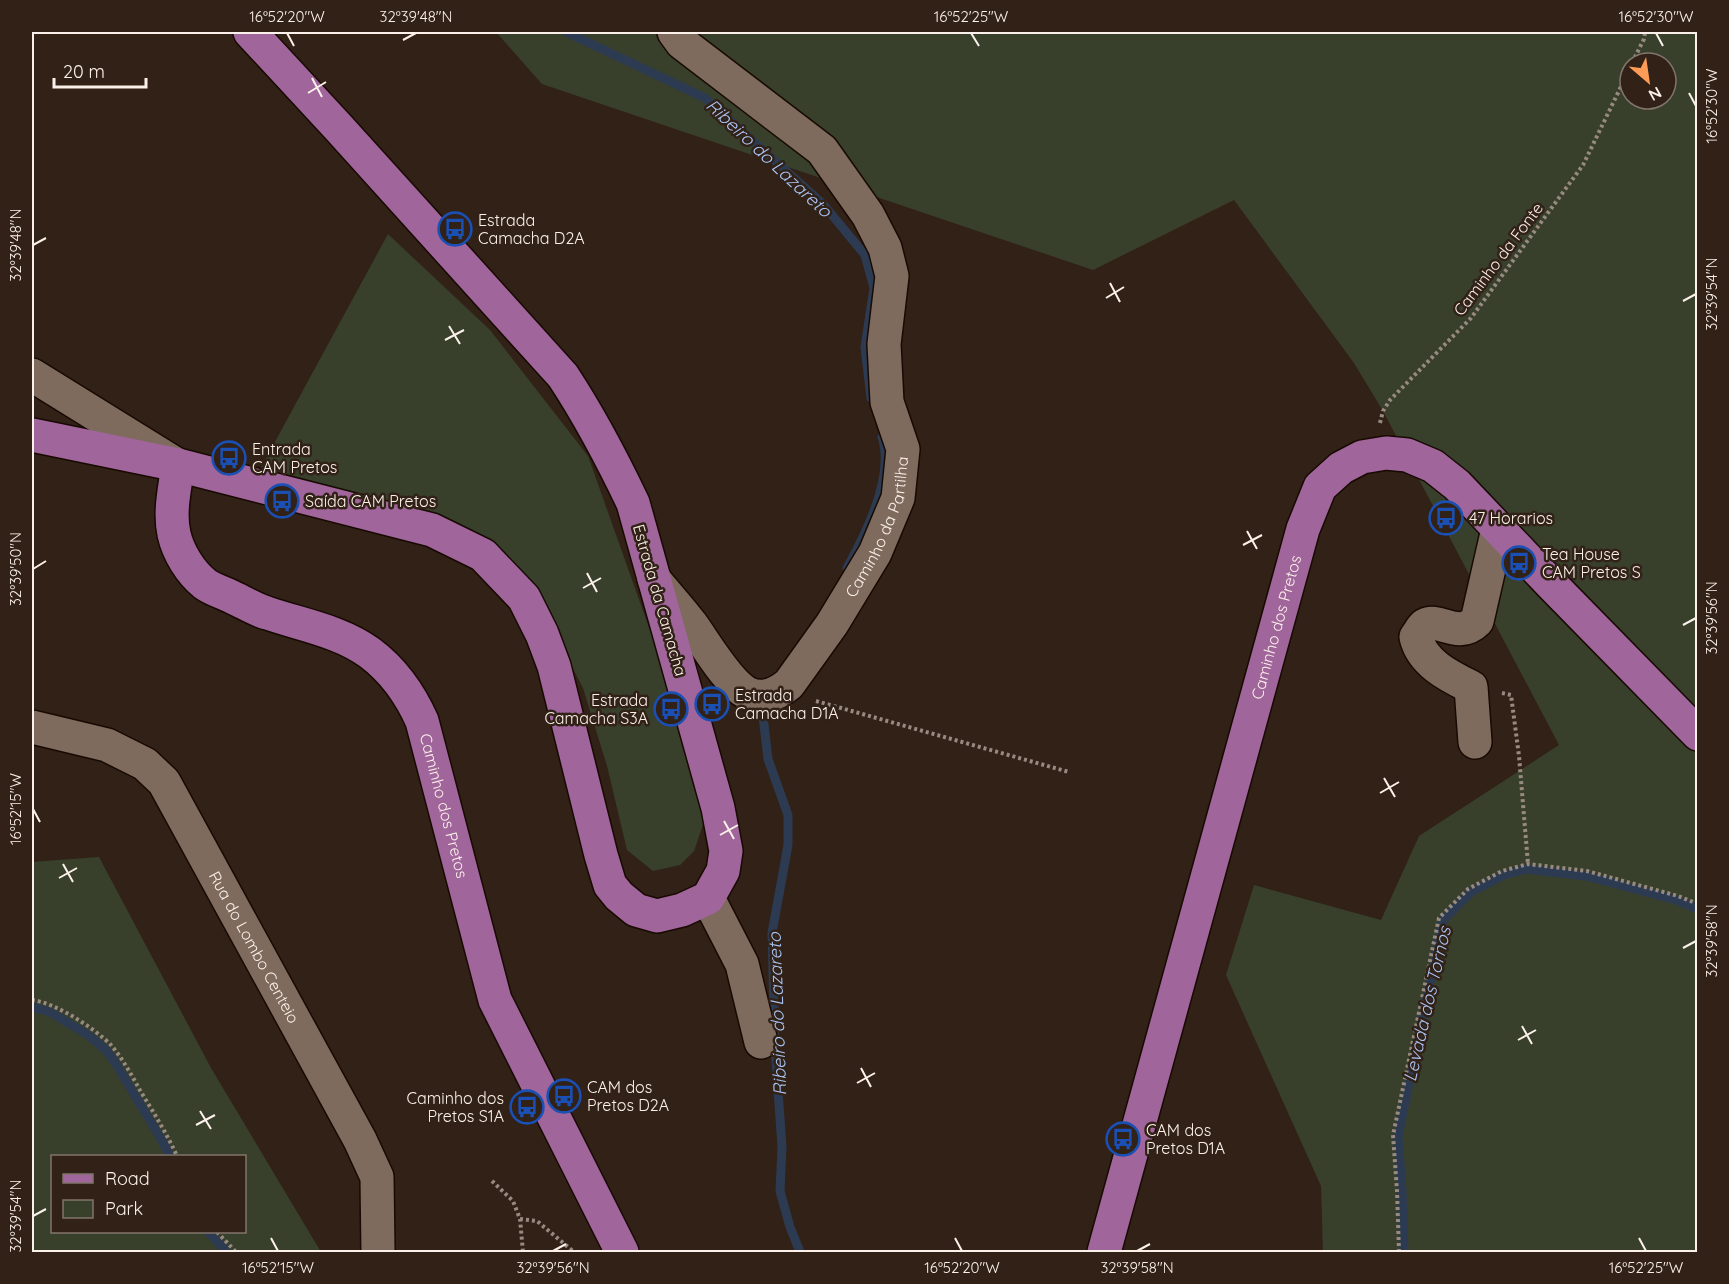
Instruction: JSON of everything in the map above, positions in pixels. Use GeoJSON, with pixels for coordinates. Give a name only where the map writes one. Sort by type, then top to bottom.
{"type":"FeatureCollection","features":[{"type":"Feature","properties":{"kind":"main road","name":"Estrada da Camacha"},"geometry":{"type":"LineString","coordinates":[[250,32],[339,127],[563,376],[615,464],[633,503],[709,773],[723,833],[726,851],[723,871],[708,898]]}},
{"type":"Feature","properties":{"kind":"main road"},"geometry":{"type":"LineString","coordinates":[[32,435],[178,465],[432,530],[483,555],[524,598],[542,634],[554,666],[610,885],[636,910],[657,916],[682,910],[708,898]]}},
{"type":"Feature","properties":{"kind":"main road","name":"Caminho dos Pretos"},"geometry":{"type":"LineString","coordinates":[[1104,1252],[1303,529],[1320,487],[1341,468],[1362,457],[1386,453],[1407,455],[1433,466],[1457,485],[1698,734]]}},
{"type":"Feature","properties":{"kind":"main road","name":"Caminho dos Pretos"},"geometry":{"type":"LineString","coordinates":[[178,465],[172,520],[174,535],[180,550],[196,575],[207,585],[264,612],[352,642],[385,665],[412,700],[422,721],[495,1000],[622,1252]]}},
{"type":"Feature","properties":{"kind":"street","name":"Caminho da Partilha"},"geometry":{"type":"LineString","coordinates":[[674,32],[682,43],[822,150],[868,215],[885,248],[891,276],[884,344],[887,402],[903,449],[898,498],[875,553],[832,624],[789,684],[773,694]]}},
{"type":"Feature","properties":{"kind":"street"},"geometry":{"type":"LineString","coordinates":[[32,375],[178,465]]}},
{"type":"Feature","properties":{"kind":"street"},"geometry":{"type":"LineString","coordinates":[[1475,742],[1471,687],[1431,663],[1419,648],[1416,637],[1429,623],[1462,629],[1470,627],[1477,621],[1498,529]]}},
{"type":"Feature","properties":{"kind":"street"},"geometry":{"type":"LineString","coordinates":[[654,579],[690,622],[733,682],[748,693],[773,694]]}},
{"type":"Feature","properties":{"kind":"street","name":"Rua do Lombo Centeio"},"geometry":{"type":"LineString","coordinates":[[32,727],[106,745],[145,764],[164,782],[360,1140],[377,1177],[378,1252]]}},
{"type":"Feature","properties":{"kind":"street"},"geometry":{"type":"LineString","coordinates":[[708,898],[742,964],[761,1042]]}},
{"type":"Feature","properties":{"kind":"path"},"geometry":{"type":"LineString","coordinates":[[1638,51],[1645,32]]}},
{"type":"Feature","properties":{"kind":"path","name":"Caminho da Fonte"},"geometry":{"type":"LineString","coordinates":[[1386,453],[1380,431],[1380,420],[1390,400],[1471,318],[1583,165],[1618,93]]}},
{"type":"Feature","properties":{"kind":"path"},"geometry":{"type":"LineString","coordinates":[[1471,687],[1511,695],[1519,756],[1528,864]]}},
{"type":"Feature","properties":{"kind":"path"},"geometry":{"type":"LineString","coordinates":[[773,694],[1070,772]]}},
{"type":"Feature","properties":{"kind":"path"},"geometry":{"type":"LineString","coordinates":[[1399,1252],[1393,1136],[1439,918],[1468,889],[1502,871],[1528,864],[1587,871],[1678,896],[1698,904]]}},
{"type":"Feature","properties":{"kind":"path"},"geometry":{"type":"LineString","coordinates":[[32,1000],[53,1006],[92,1029],[110,1045],[122,1060],[176,1155]]}},
{"type":"Feature","properties":{"kind":"path"},"geometry":{"type":"LineString","coordinates":[[492,1181],[513,1201],[520,1219],[523,1252]]}},
{"type":"Feature","properties":{"kind":"path"},"geometry":{"type":"LineString","coordinates":[[520,1219],[537,1221],[574,1252]]}},
{"type":"Feature","properties":{"kind":"path"},"geometry":{"type":"LineString","coordinates":[[218,1233],[236,1252]]}},
{"type":"Feature","properties":{"kind":"green space"},"geometry":{"type":"Polygon","coordinates":[[[496,32],[1697,32],[1697,1252],[1323,1252],[1321,1186],[1226,975],[1254,885],[1381,920],[1419,836],[1559,745],[1383,411],[1354,363],[1234,200],[1093,270],[542,84],[496,32]]]}},
{"type":"Feature","properties":{"kind":"green space"},"geometry":{"type":"Polygon","coordinates":[[[388,234],[490,330],[588,456],[652,636],[706,816],[694,851],[680,865],[653,871],[627,850],[607,766],[583,688],[540,606],[482,539],[258,473],[388,234]]]}},
{"type":"Feature","properties":{"kind":"green space"},"geometry":{"type":"Polygon","coordinates":[[[99,857],[211,1068],[321,1252],[32,1252],[32,862],[99,857]]]}},
{"type":"Feature","properties":{"kind":"waterway","name":"Ribeiro do Lazareto"},"geometry":{"type":"LineString","coordinates":[[566,32],[705,98],[823,204],[865,255],[874,288],[865,347],[871,398]]}},
{"type":"Feature","properties":{"kind":"waterway","name":"Ribeiro do Lazareto"},"geometry":{"type":"LineString","coordinates":[[847,568],[870,522],[882,487],[885,469],[882,437]]}},
{"type":"Feature","properties":{"kind":"waterway","name":"Ribeiro do Lazareto"},"geometry":{"type":"LineString","coordinates":[[769,701],[763,716],[768,759],[788,815],[788,845],[772,933],[775,1047],[782,1147],[780,1191],[800,1252]]}},
{"type":"Feature","properties":{"kind":"waterway","name":"Levada dos Tornos"},"geometry":{"type":"LineString","coordinates":[[1404,1252],[1398,1136],[1443,920],[1471,892],[1504,875],[1526,869],[1586,876],[1676,900],[1698,909]]}},
{"type":"Feature","properties":{"kind":"waterway","name":"Levada dos Tornos"},"geometry":{"type":"LineString","coordinates":[[32,1007],[50,1012],[88,1035],[106,1050],[169,1155]]}},
{"type":"Feature","properties":{"kind":"waterway","name":"Levada dos Tornos"},"geometry":{"type":"LineString","coordinates":[[209,1233],[227,1252]]}},
{"type":"Feature","properties":{"kind":"place","name":"Estrada Camacha D2A"},"geometry":{"type":"Point","coordinates":[455,229]}},
{"type":"Feature","properties":{"kind":"place","name":"Entrada CAM Pretos"},"geometry":{"type":"Point","coordinates":[229,458]}},
{"type":"Feature","properties":{"kind":"place","name":"Saída CAM Pretos"},"geometry":{"type":"Point","coordinates":[282,501]}},
{"type":"Feature","properties":{"kind":"place","name":"47 Horarios"},"geometry":{"type":"Point","coordinates":[1446,518]}},
{"type":"Feature","properties":{"kind":"place","name":"Tea House CAM Pretos S"},"geometry":{"type":"Point","coordinates":[1519,563]}},
{"type":"Feature","properties":{"kind":"place","name":"Estrada Camacha D1A"},"geometry":{"type":"Point","coordinates":[712,704]}},
{"type":"Feature","properties":{"kind":"place","name":"Estrada Camacha S3A"},"geometry":{"type":"Point","coordinates":[671,709]}},
{"type":"Feature","properties":{"kind":"place","name":"CAM dos Pretos D2A"},"geometry":{"type":"Point","coordinates":[564,1096]}},
{"type":"Feature","properties":{"kind":"place","name":"Caminho dos Pretos S1A"},"geometry":{"type":"Point","coordinates":[527,1107]}},
{"type":"Feature","properties":{"kind":"place","name":"CAM dos Pretos D1A"},"geometry":{"type":"Point","coordinates":[1123,1139]}}]}
